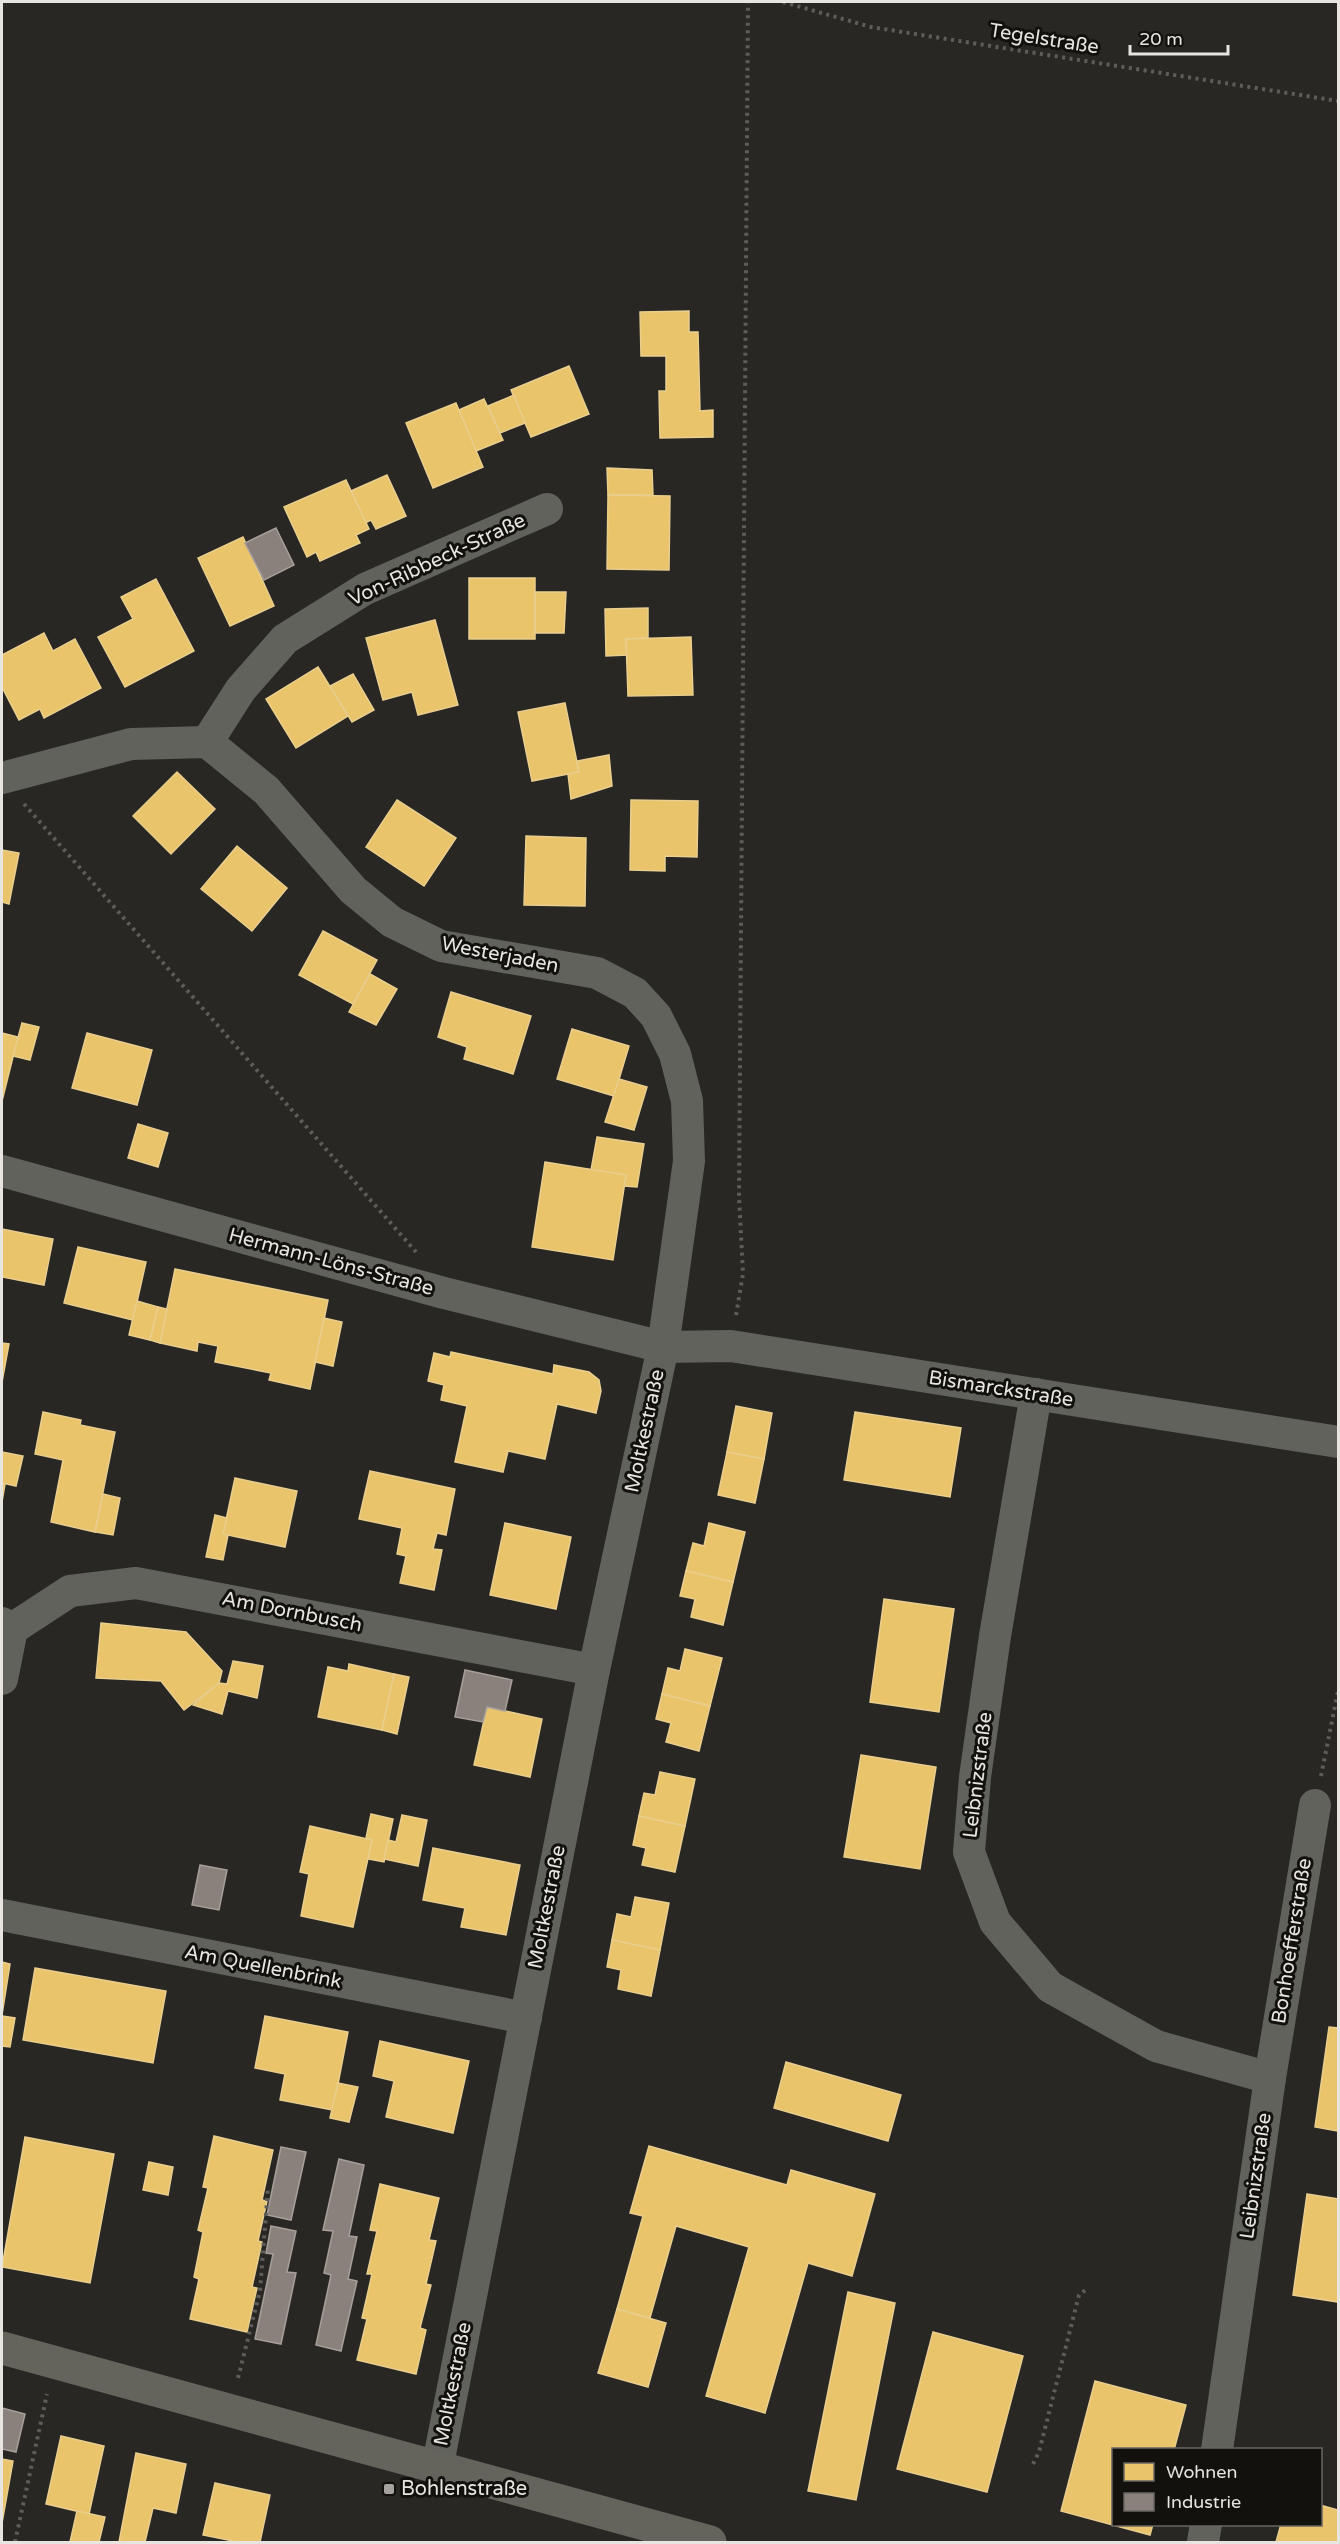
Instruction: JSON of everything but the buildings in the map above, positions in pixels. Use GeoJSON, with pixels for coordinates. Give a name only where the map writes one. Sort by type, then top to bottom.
{"type":"FeatureCollection","features":[{"type":"Feature","properties":{"kind":"street","name":"Von-Ribbeck-Straße"},"geometry":{"type":"LineString","coordinates":[[207,742],[241,689],[285,639],[365,589],[547,509]]}},
{"type":"Feature","properties":{"kind":"street"},"geometry":{"type":"LineString","coordinates":[[11,789],[130,744],[207,742]]}},
{"type":"Feature","properties":{"kind":"street","name":"Westerjaden"},"geometry":{"type":"LineString","coordinates":[[207,742],[266,790],[353,891],[392,922],[441,946],[597,973],[634,993],[656,1016],[675,1053],[687,1101],[689,1161],[663,1347]]}},
{"type":"Feature","properties":{"kind":"street","name":"Hermann-Löns-Straße"},"geometry":{"type":"LineString","coordinates":[[2,1171],[444,1293],[663,1347]]}},
{"type":"Feature","properties":{"kind":"street","name":"Bismarckstraße"},"geometry":{"type":"LineString","coordinates":[[663,1347],[731,1346],[1338,1443]]}},
{"type":"Feature","properties":{"kind":"street","name":"Moltkestraße"},"geometry":{"type":"LineString","coordinates":[[437,2469],[594,1670],[663,1347]]}},
{"type":"Feature","properties":{"kind":"street","name":"Leibnizstraße"},"geometry":{"type":"LineString","coordinates":[[1036,1394],[992,1660],[975,1777],[969,1851],[996,1922],[1050,1987],[1156,2046],[1270,2078],[1216,2448]]}},
{"type":"Feature","properties":{"kind":"street","name":"Am Dornbusch"},"geometry":{"type":"LineString","coordinates":[[7,1626],[70,1592],[136,1583],[594,1670]]}},
{"type":"Feature","properties":{"kind":"street"},"geometry":{"type":"LineString","coordinates":[[2,1679],[7,1626]]}},
{"type":"Feature","properties":{"kind":"street","name":"Bonhoefferstraße"},"geometry":{"type":"LineString","coordinates":[[1270,2078],[1315,1805]]}},
{"type":"Feature","properties":{"kind":"street","name":"Am Quellenbrink"},"geometry":{"type":"LineString","coordinates":[[2,1916],[526,2018]]}},
{"type":"Feature","properties":{"kind":"street"},"geometry":{"type":"LineString","coordinates":[[2,2348],[437,2469],[653,2535],[710,2542]]}},
{"type":"Feature","properties":{"kind":"street"},"geometry":{"type":"LineString","coordinates":[[1203,2542],[1206,2526]]}},
{"type":"Feature","properties":{"kind":"path"},"geometry":{"type":"LineString","coordinates":[[731,1346],[743,1274],[739,1197],[748,2]]}},
{"type":"Feature","properties":{"kind":"path","name":"Tegelstraße"},"geometry":{"type":"LineString","coordinates":[[783,2],[871,27],[1338,101]]}},
{"type":"Feature","properties":{"kind":"path"},"geometry":{"type":"LineString","coordinates":[[11,789],[412,1245],[444,1293]]}},
{"type":"Feature","properties":{"kind":"path"},"geometry":{"type":"LineString","coordinates":[[1315,1805],[1338,1691]]}},
{"type":"Feature","properties":{"kind":"path"},"geometry":{"type":"LineString","coordinates":[[230,2411],[260,2291],[268,2188]]}},
{"type":"Feature","properties":{"kind":"path"},"geometry":{"type":"LineString","coordinates":[[1033,2464],[1039,2452],[1079,2295],[1087,2289]]}},
{"type":"Feature","properties":{"kind":"path"},"geometry":{"type":"LineString","coordinates":[[15,2542],[55,2362]]}},
{"type":"Feature","properties":{"kind":"place","name":"Bohlenstraße"},"geometry":{"type":"Point","coordinates":[389,2489]}}]}
